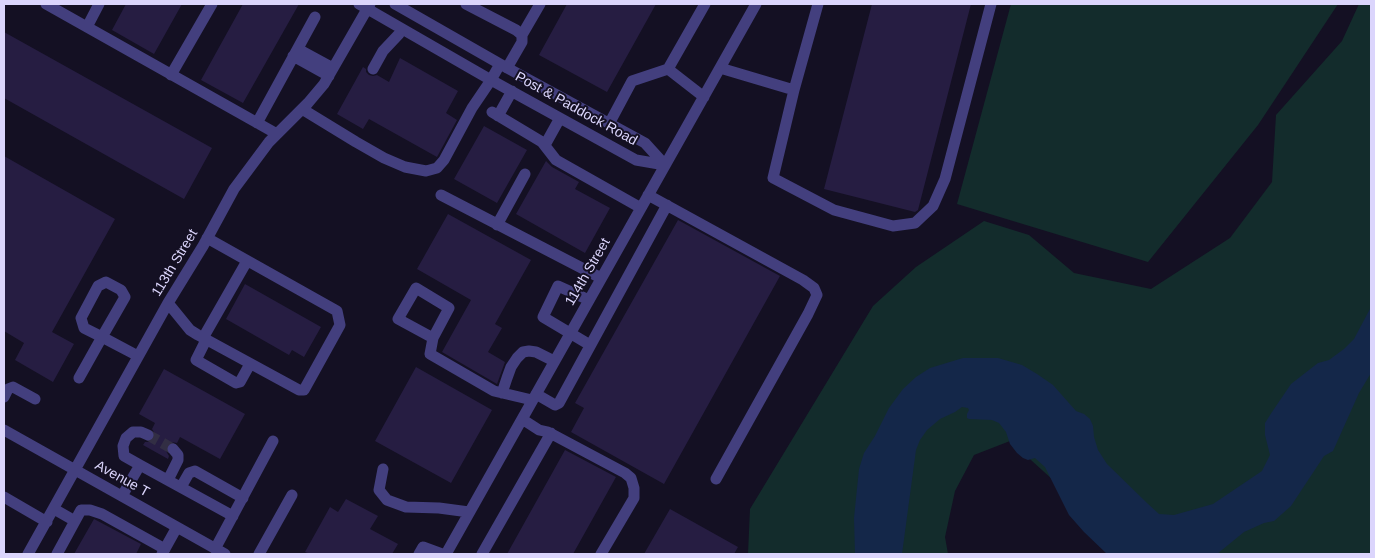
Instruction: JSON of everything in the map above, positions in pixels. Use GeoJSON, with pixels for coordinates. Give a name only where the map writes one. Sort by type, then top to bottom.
{"type":"FeatureCollection","features":[{"type":"Feature","properties":{"kind":"street"},"geometry":{"type":"LineString","coordinates":[[46,4],[62,8],[87,27],[277,134]]}},
{"type":"Feature","properties":{"kind":"street"},"geometry":{"type":"LineString","coordinates":[[87,27],[100,4]]}},
{"type":"Feature","properties":{"kind":"street"},"geometry":{"type":"LineString","coordinates":[[171,75],[212,4]]}},
{"type":"Feature","properties":{"kind":"street","name":"Post & Paddock Road"},"geometry":{"type":"LineString","coordinates":[[395,4],[645,144],[665,166]]}},
{"type":"Feature","properties":{"kind":"street"},"geometry":{"type":"LineString","coordinates":[[466,4],[522,35]]}},
{"type":"Feature","properties":{"kind":"street"},"geometry":{"type":"LineString","coordinates":[[302,109],[384,158],[405,167],[426,171],[437,168],[444,160],[472,108],[491,80],[522,42],[522,35],[540,4]]}},
{"type":"Feature","properties":{"kind":"street"},"geometry":{"type":"LineString","coordinates":[[609,124],[632,81],[668,69],[705,4]]}},
{"type":"Feature","properties":{"kind":"street","name":"114th Street"},"geometry":{"type":"LineString","coordinates":[[446,554],[756,4]]}},
{"type":"Feature","properties":{"kind":"street"},"geometry":{"type":"LineString","coordinates":[[818,4],[772,178],[834,210],[893,226],[915,223],[933,206],[945,178],[991,4]]}},
{"type":"Feature","properties":{"kind":"street","name":"Post & Paddock Road"},"geometry":{"type":"LineString","coordinates":[[365,5],[491,80],[636,160],[665,166]]}},
{"type":"Feature","properties":{"kind":"street","name":"113th Street"},"geometry":{"type":"LineString","coordinates":[[28,554],[138,356],[234,189],[246,171],[277,134],[324,84],[365,5]]}},
{"type":"Feature","properties":{"kind":"street"},"geometry":{"type":"LineString","coordinates":[[257,123],[314,17]]}},
{"type":"Feature","properties":{"kind":"street"},"geometry":{"type":"LineString","coordinates":[[373,69],[383,51],[399,34],[402,28]]}},
{"type":"Feature","properties":{"kind":"street"},"geometry":{"type":"LineString","coordinates":[[295,52],[331,72]]}},
{"type":"Feature","properties":{"kind":"street"},"geometry":{"type":"LineString","coordinates":[[720,68],[794,90]]}},
{"type":"Feature","properties":{"kind":"street"},"geometry":{"type":"LineString","coordinates":[[668,69],[704,97]]}},
{"type":"Feature","properties":{"kind":"street"},"geometry":{"type":"LineString","coordinates":[[512,91],[495,114],[542,142],[556,160],[641,208]]}},
{"type":"Feature","properties":{"kind":"street"},"geometry":{"type":"LineString","coordinates":[[545,145],[560,118]]}},
{"type":"Feature","properties":{"kind":"street"},"geometry":{"type":"LineString","coordinates":[[497,225],[525,174]]}},
{"type":"Feature","properties":{"kind":"street"},"geometry":{"type":"LineString","coordinates":[[441,195],[601,278]]}},
{"type":"Feature","properties":{"kind":"street"},"geometry":{"type":"LineString","coordinates":[[648,195],[803,280],[814,288],[816,295],[808,314],[716,479]]}},
{"type":"Feature","properties":{"kind":"street"},"geometry":{"type":"LineString","coordinates":[[433,338],[398,319],[416,288],[449,308],[433,338],[430,354],[494,391],[534,397],[557,405],[667,205]]}},
{"type":"Feature","properties":{"kind":"street"},"geometry":{"type":"LineString","coordinates":[[168,303],[190,330],[299,390],[304,390],[340,325],[337,311],[207,238]]}},
{"type":"Feature","properties":{"kind":"street"},"geometry":{"type":"LineString","coordinates":[[247,260],[205,339],[196,360],[236,383],[240,382],[250,364]]}},
{"type":"Feature","properties":{"kind":"street"},"geometry":{"type":"LineString","coordinates":[[79,378],[102,337],[125,297],[121,290],[106,282],[98,286],[81,318],[84,328],[102,337],[138,356]]}},
{"type":"Feature","properties":{"kind":"street"},"geometry":{"type":"LineString","coordinates":[[589,300],[558,286],[543,316],[590,346]]}},
{"type":"Feature","properties":{"kind":"street"},"geometry":{"type":"LineString","coordinates":[[502,393],[511,367],[516,358],[523,352],[536,352],[554,361]]}},
{"type":"Feature","properties":{"kind":"street"},"geometry":{"type":"LineString","coordinates":[[4,397],[8,389],[13,387],[35,399]]}},
{"type":"Feature","properties":{"kind":"street"},"geometry":{"type":"LineString","coordinates":[[522,419],[539,430],[550,433],[631,478],[634,498],[601,554]]}},
{"type":"Feature","properties":{"kind":"street"},"geometry":{"type":"LineString","coordinates":[[148,435],[138,431],[130,434],[123,446],[124,456],[233,516]]}},
{"type":"Feature","properties":{"kind":"street","name":"Avenue T"},"geometry":{"type":"LineString","coordinates":[[4,432],[76,470],[220,552]]}},
{"type":"Feature","properties":{"kind":"street"},"geometry":{"type":"LineString","coordinates":[[482,554],[550,433]]}},
{"type":"Feature","properties":{"kind":"street"},"geometry":{"type":"LineString","coordinates":[[220,552],[233,516],[273,441]]}},
{"type":"Feature","properties":{"kind":"street"},"geometry":{"type":"LineString","coordinates":[[168,480],[178,460],[178,455],[173,449]]}},
{"type":"Feature","properties":{"kind":"street"},"geometry":{"type":"LineString","coordinates":[[122,496],[140,465]]}},
{"type":"Feature","properties":{"kind":"street"},"geometry":{"type":"LineString","coordinates":[[383,469],[379,490],[387,500],[406,507],[439,508],[469,512]]}},
{"type":"Feature","properties":{"kind":"street"},"geometry":{"type":"LineString","coordinates":[[181,488],[190,473],[195,471],[243,498]]}},
{"type":"Feature","properties":{"kind":"street"},"geometry":{"type":"LineString","coordinates":[[259,554],[292,495]]}},
{"type":"Feature","properties":{"kind":"street"},"geometry":{"type":"LineString","coordinates":[[4,497],[47,522]]}},
{"type":"Feature","properties":{"kind":"street"},"geometry":{"type":"LineString","coordinates":[[54,509],[75,520]]}},
{"type":"Feature","properties":{"kind":"street"},"geometry":{"type":"LineString","coordinates":[[57,554],[81,510],[90,510],[102,514],[163,552],[177,527]]}},
{"type":"Feature","properties":{"kind":"street"},"geometry":{"type":"LineString","coordinates":[[420,554],[424,547],[442,554]]}},
{"type":"Feature","properties":{"kind":"green space"},"geometry":{"type":"Polygon","coordinates":[[[1011,4],[1338,4],[1258,125],[1148,262],[957,204],[1011,4]]]}},
{"type":"Feature","properties":{"kind":"green space"},"geometry":{"type":"Polygon","coordinates":[[[1359,4],[1371,4],[1371,554],[1110,554],[1064,490],[1010,441],[974,455],[955,491],[945,537],[948,554],[748,554],[750,509],[873,306],[916,267],[984,221],[1029,235],[1074,273],[1151,289],[1230,238],[1272,182],[1276,115],[1342,41],[1359,4]]]}},
{"type":"Feature","properties":{"kind":"water"},"geometry":{"type":"Polygon","coordinates":[[[1371,307],[1371,373],[1359,393],[1333,451],[1324,456],[1291,506],[1274,521],[1264,523],[1244,532],[1217,554],[1107,554],[1069,515],[1045,467],[1035,458],[1028,460],[1017,453],[999,423],[992,420],[969,419],[967,418],[968,408],[962,407],[940,419],[927,430],[920,440],[916,450],[902,554],[855,554],[854,518],[859,469],[864,453],[889,408],[903,389],[930,368],[963,358],[998,358],[1022,365],[1037,374],[1053,385],[1076,411],[1090,419],[1098,450],[1107,464],[1159,514],[1174,515],[1213,504],[1262,471],[1270,455],[1265,435],[1265,423],[1272,412],[1291,384],[1318,363],[1329,360],[1354,339],[1371,307]]]}},
{"type":"Feature","properties":{"kind":"building"},"geometry":{"type":"Polygon","coordinates":[[[126,4],[182,4],[154,54],[112,30],[126,4]]]}},
{"type":"Feature","properties":{"kind":"building"},"geometry":{"type":"Polygon","coordinates":[[[243,4],[299,4],[243,103],[201,80],[243,4]]]}},
{"type":"Feature","properties":{"kind":"building"},"geometry":{"type":"Polygon","coordinates":[[[567,4],[656,4],[607,92],[539,55],[567,4]]]}},
{"type":"Feature","properties":{"kind":"building"},"geometry":{"type":"Polygon","coordinates":[[[872,4],[971,4],[918,210],[915,212],[824,189],[872,4]]]}},
{"type":"Feature","properties":{"kind":"building"},"geometry":{"type":"Polygon","coordinates":[[[4,32],[212,148],[184,199],[4,98],[4,32]]]}},
{"type":"Feature","properties":{"kind":"building"},"geometry":{"type":"Polygon","coordinates":[[[400,58],[458,91],[446,113],[457,120],[437,157],[369,119],[363,129],[337,114],[363,67],[369,75],[377,75],[389,82],[400,58]]]}},
{"type":"Feature","properties":{"kind":"building"},"geometry":{"type":"Polygon","coordinates":[[[484,126],[527,150],[497,203],[454,179],[484,126]]]}},
{"type":"Feature","properties":{"kind":"building"},"geometry":{"type":"Polygon","coordinates":[[[4,156],[115,219],[52,332],[74,344],[53,382],[15,360],[24,343],[4,331],[4,156]]]}},
{"type":"Feature","properties":{"kind":"building"},"geometry":{"type":"Polygon","coordinates":[[[546,161],[552,167],[579,182],[575,189],[610,208],[585,253],[516,214],[546,161]]]}},
{"type":"Feature","properties":{"kind":"building"},"geometry":{"type":"Polygon","coordinates":[[[448,214],[531,260],[495,324],[502,328],[488,352],[505,362],[497,384],[442,352],[471,300],[417,269],[448,214]]]}},
{"type":"Feature","properties":{"kind":"building"},"geometry":{"type":"Polygon","coordinates":[[[678,220],[780,276],[664,484],[571,432],[584,408],[575,403],[678,220]]]}},
{"type":"Feature","properties":{"kind":"building"},"geometry":{"type":"Polygon","coordinates":[[[245,284],[321,327],[304,357],[292,350],[289,355],[226,319],[245,284]]]}},
{"type":"Feature","properties":{"kind":"building"},"geometry":{"type":"Polygon","coordinates":[[[416,367],[492,410],[451,483],[375,441],[416,367]]]}},
{"type":"Feature","properties":{"kind":"building"},"geometry":{"type":"Polygon","coordinates":[[[164,369],[245,414],[220,459],[180,437],[177,443],[171,442],[166,446],[168,459],[143,445],[145,442],[155,438],[152,429],[155,423],[139,414],[164,369]]]}},
{"type":"Feature","properties":{"kind":"building"},"geometry":{"type":"Polygon","coordinates":[[[565,450],[616,477],[573,554],[507,554],[565,450]]]}},
{"type":"Feature","properties":{"kind":"building"},"geometry":{"type":"Polygon","coordinates":[[[346,499],[378,516],[370,529],[398,544],[392,554],[310,554],[305,552],[330,507],[338,512],[346,499]]]}},
{"type":"Feature","properties":{"kind":"building"},"geometry":{"type":"Polygon","coordinates":[[[670,509],[738,547],[734,554],[644,554],[670,509]]]}},
{"type":"Feature","properties":{"kind":"building"},"geometry":{"type":"Polygon","coordinates":[[[94,519],[141,544],[136,554],[74,554],[94,519]]]}},
{"type":"Feature","properties":{"kind":"tunnel"},"geometry":{"type":"LineString","coordinates":[[148,435],[173,449]]}}]}
